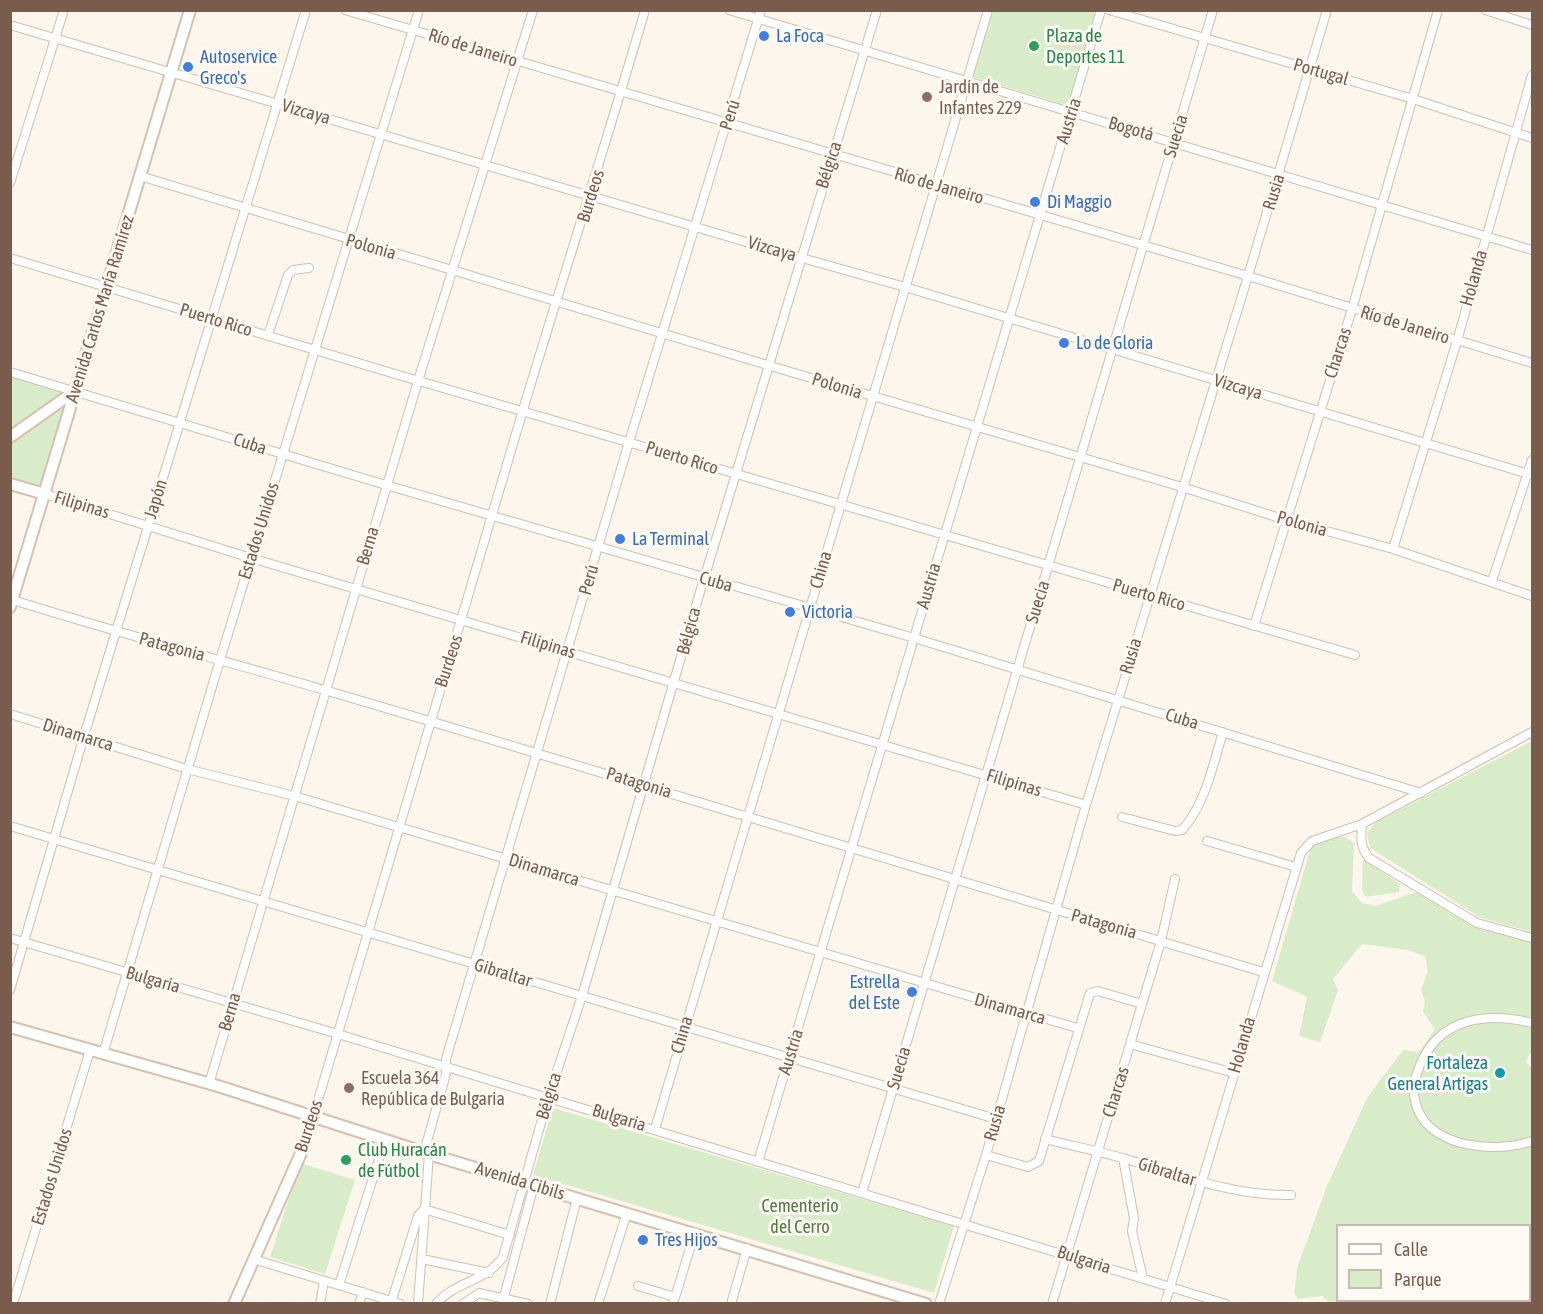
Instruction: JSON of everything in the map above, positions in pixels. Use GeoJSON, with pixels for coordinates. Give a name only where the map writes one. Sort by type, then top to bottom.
{"type":"FeatureCollection","features":[{"type":"Feature","properties":{"kind":"street"},"geometry":{"type":"LineString","coordinates":[[10,183],[64,10]]}},
{"type":"Feature","properties":{"kind":"street","name":"Avenida Carlos María Ramírez"},"geometry":{"type":"LineString","coordinates":[[12,604],[190,10]]}},
{"type":"Feature","properties":{"kind":"street","name":"Japón"},"geometry":{"type":"LineString","coordinates":[[10,990],[179,421],[306,10]]}},
{"type":"Feature","properties":{"kind":"street","name":"Río de Janeiro"},"geometry":{"type":"LineString","coordinates":[[345,10],[1143,247],[1248,276],[1533,363]]}},
{"type":"Feature","properties":{"kind":"street","name":"Estados Unidos"},"geometry":{"type":"LineString","coordinates":[[103,1054],[282,454],[419,10]]}},
{"type":"Feature","properties":{"kind":"street","name":"Berna"},"geometry":{"type":"LineString","coordinates":[[209,1084],[386,486],[532,10]]}},
{"type":"Feature","properties":{"kind":"street","name":"Burdeos"},"geometry":{"type":"LineString","coordinates":[[234,1304],[301,1153],[313,1117],[429,721],[463,620],[523,410],[591,196],[645,10]]}},
{"type":"Feature","properties":{"kind":"street","name":"Bogotá"},"geometry":{"type":"LineString","coordinates":[[729,10],[760,15],[865,50],[1533,250]]}},
{"type":"Feature","properties":{"kind":"street","name":"Bélgica"},"geometry":{"type":"LineString","coordinates":[[528,1184],[548,1098],[582,996],[704,579],[876,10]]}},
{"type":"Feature","properties":{"kind":"street","name":"China"},"geometry":{"type":"LineString","coordinates":[[656,1129],[684,1027],[988,10]]}},
{"type":"Feature","properties":{"kind":"street","name":"Austria"},"geometry":{"type":"LineString","coordinates":[[758,1162],[1101,10]]}},
{"type":"Feature","properties":{"kind":"street","name":"Portugal"},"geometry":{"type":"LineString","coordinates":[[1109,10],[1413,99],[1533,138]]}},
{"type":"Feature","properties":{"kind":"street","name":"Suecia"},"geometry":{"type":"LineString","coordinates":[[862,1194],[1214,10]]}},
{"type":"Feature","properties":{"kind":"street","name":"Rusia"},"geometry":{"type":"LineString","coordinates":[[939,1304],[986,1155],[1086,805],[1280,174],[1327,10]]}},
{"type":"Feature","properties":{"kind":"street","name":"Charcas"},"geometry":{"type":"LineString","coordinates":[[1254,626],[1352,309],[1438,10]]}},
{"type":"Feature","properties":{"kind":"street"},"geometry":{"type":"LineString","coordinates":[[1485,10],[1533,26]]}},
{"type":"Feature","properties":{"kind":"street","name":"Perú"},"geometry":{"type":"LineString","coordinates":[[418,1304],[427,1153],[446,1066],[536,753],[760,15]]}},
{"type":"Feature","properties":{"kind":"street","name":"Vizcaya"},"geometry":{"type":"LineString","coordinates":[[10,25],[800,258],[906,286],[1425,444],[1531,474]]}},
{"type":"Feature","properties":{"kind":"street","name":"Holanda"},"geometry":{"type":"LineString","coordinates":[[1393,549],[1457,341],[1533,75]]}},
{"type":"Feature","properties":{"kind":"street","name":"Polonia"},"geometry":{"type":"LineString","coordinates":[[140,176],[1286,520],[1393,549],[1533,596]]}},
{"type":"Feature","properties":{"kind":"street","name":"Puerto Rico"},"geometry":{"type":"LineString","coordinates":[[10,258],[418,381],[1355,655]]}},
{"type":"Feature","properties":{"kind":"street"},"geometry":{"type":"LineString","coordinates":[[268,335],[288,276],[293,270],[309,268]]}},
{"type":"Feature","properties":{"kind":"street","name":"Cuba"},"geometry":{"type":"LineString","coordinates":[[10,372],[179,421],[386,486],[915,638],[1421,793]]}},
{"type":"Feature","properties":{"kind":"street"},"geometry":{"type":"LineString","coordinates":[[10,437],[75,391]]}},
{"type":"Feature","properties":{"kind":"street"},"geometry":{"type":"LineString","coordinates":[[1492,581],[1531,474],[1533,460]]}},
{"type":"Feature","properties":{"kind":"street","name":"Filipinas"},"geometry":{"type":"LineString","coordinates":[[10,484],[251,558],[1086,805]]}},
{"type":"Feature","properties":{"kind":"street","name":"Patagonia"},"geometry":{"type":"LineString","coordinates":[[12,604],[325,690],[852,846],[1263,972]]}},
{"type":"Feature","properties":{"kind":"street","name":"Dinamarca"},"geometry":{"type":"LineString","coordinates":[[10,714],[188,769],[294,796],[1077,1028]]}},
{"type":"Feature","properties":{"kind":"street"},"geometry":{"type":"LineString","coordinates":[[1122,817],[1182,831],[1202,798],[1223,732]]}},
{"type":"Feature","properties":{"kind":"street","name":"Holanda"},"geometry":{"type":"LineString","coordinates":[[1165,1304],[1300,853],[1310,843],[1362,824],[1533,732]]}},
{"type":"Feature","properties":{"kind":"street"},"geometry":{"type":"LineString","coordinates":[[1362,824],[1362,846],[1369,858],[1477,923],[1533,938]]}},
{"type":"Feature","properties":{"kind":"street","name":"Gibraltar"},"geometry":{"type":"LineString","coordinates":[[10,826],[996,1119]]}},
{"type":"Feature","properties":{"kind":"street"},"geometry":{"type":"LineString","coordinates":[[1207,841],[1296,867]]}},
{"type":"Feature","properties":{"kind":"street","name":"Charcas"},"geometry":{"type":"LineString","coordinates":[[1052,1304],[1161,941],[1175,879]]}},
{"type":"Feature","properties":{"kind":"street","name":"Bulgaria"},"geometry":{"type":"LineString","coordinates":[[10,938],[656,1129],[1226,1304]]}},
{"type":"Feature","properties":{"kind":"street"},"geometry":{"type":"LineString","coordinates":[[986,1155],[1033,1166],[1039,1161],[1077,1028],[1090,993],[1098,991],[1142,1004]]}},
{"type":"Feature","properties":{"kind":"street"},"geometry":{"type":"LineString","coordinates":[[1533,1023],[1498,1018],[1474,1019],[1452,1026],[1430,1047],[1417,1075],[1414,1097],[1423,1119],[1450,1138],[1467,1144],[1498,1148],[1533,1141]]}},
{"type":"Feature","properties":{"kind":"street","name":"Avenida Cibils"},"geometry":{"type":"LineString","coordinates":[[10,1027],[209,1084],[528,1184],[694,1232],[926,1304]]}},
{"type":"Feature","properties":{"kind":"street"},"geometry":{"type":"LineString","coordinates":[[1130,1044],[1234,1073]]}},
{"type":"Feature","properties":{"kind":"street","name":"Estados Unidos"},"geometry":{"type":"LineString","coordinates":[[13,1304],[90,1050]]}},
{"type":"Feature","properties":{"kind":"street","name":"Gibraltar"},"geometry":{"type":"LineString","coordinates":[[1045,1139],[1261,1196],[1291,1195]]}},
{"type":"Feature","properties":{"kind":"street"},"geometry":{"type":"LineString","coordinates":[[339,1285],[385,1140]]}},
{"type":"Feature","properties":{"kind":"street"},"geometry":{"type":"LineString","coordinates":[[1123,1158],[1134,1218],[1132,1231],[1143,1279]]}},
{"type":"Feature","properties":{"kind":"street"},"geometry":{"type":"LineString","coordinates":[[436,1304],[447,1291],[489,1273],[503,1257],[528,1184]]}},
{"type":"Feature","properties":{"kind":"street"},"geometry":{"type":"LineString","coordinates":[[497,1299],[528,1184]]}},
{"type":"Feature","properties":{"kind":"street"},"geometry":{"type":"LineString","coordinates":[[550,1304],[577,1198]]}},
{"type":"Feature","properties":{"kind":"street"},"geometry":{"type":"LineString","coordinates":[[253,1259],[396,1302],[418,1216],[424,1209],[510,1235]]}},
{"type":"Feature","properties":{"kind":"street"},"geometry":{"type":"LineString","coordinates":[[598,1304],[627,1213]]}},
{"type":"Feature","properties":{"kind":"street"},"geometry":{"type":"LineString","coordinates":[[638,1286],[674,1300],[694,1232]]}},
{"type":"Feature","properties":{"kind":"street"},"geometry":{"type":"LineString","coordinates":[[731,1304],[747,1248]]}},
{"type":"Feature","properties":{"kind":"street"},"geometry":{"type":"LineString","coordinates":[[422,1259],[489,1273]]}},
{"type":"Feature","properties":{"kind":"street"},"geometry":{"type":"LineString","coordinates":[[320,1304],[324,1281]]}},
{"type":"Feature","properties":{"kind":"street"},"geometry":{"type":"LineString","coordinates":[[359,1304],[363,1292]]}},
{"type":"Feature","properties":{"kind":"street"},"geometry":{"type":"LineString","coordinates":[[463,1304],[479,1293],[497,1299],[528,1304]]}},
{"type":"Feature","properties":{"kind":"green space","name":"Plaza de Deportes 11"},"geometry":{"type":"Polygon","coordinates":[[[1093,10],[1096,18],[1071,101],[1066,105],[973,77],[992,11],[1093,10]]]}},
{"type":"Feature","properties":{"kind":"green space"},"geometry":{"type":"Polygon","coordinates":[[[10,375],[61,390],[62,393],[10,432],[10,375]]]}},
{"type":"Feature","properties":{"kind":"green space"},"geometry":{"type":"Polygon","coordinates":[[[65,404],[40,488],[11,480],[10,441],[65,404]]]}},
{"type":"Feature","properties":{"kind":"green space"},"geometry":{"type":"Polygon","coordinates":[[[1532,741],[1532,932],[1481,918],[1370,848],[1367,833],[1376,822],[1532,741]]]}},
{"type":"Feature","properties":{"kind":"green space"},"geometry":{"type":"Polygon","coordinates":[[[1333,837],[1345,837],[1354,843],[1352,891],[1362,903],[1375,906],[1416,892],[1479,929],[1532,942],[1532,1019],[1477,1016],[1446,1026],[1436,1034],[1424,1052],[1414,1109],[1422,1124],[1458,1144],[1532,1144],[1532,1303],[1331,1304],[1322,1296],[1298,1299],[1294,1293],[1298,1265],[1327,1186],[1367,1098],[1403,1050],[1419,1052],[1435,1029],[1423,1012],[1425,1001],[1421,990],[1428,971],[1425,956],[1407,950],[1362,944],[1333,979],[1338,990],[1320,1042],[1299,1036],[1307,997],[1272,981],[1313,840],[1333,837]]]}},
{"type":"Feature","properties":{"kind":"green space"},"geometry":{"type":"Polygon","coordinates":[[[1363,859],[1400,884],[1399,892],[1366,897],[1362,891],[1363,859]]]}},
{"type":"Feature","properties":{"kind":"green space"},"geometry":{"type":"Polygon","coordinates":[[[1490,1021],[1532,1024],[1532,1053],[1529,1054],[1526,1062],[1532,1066],[1532,1137],[1490,1144],[1468,1141],[1449,1135],[1433,1125],[1422,1110],[1419,1090],[1424,1066],[1438,1041],[1454,1027],[1490,1021]]]}},
{"type":"Feature","properties":{"kind":"green space","name":"Cementerio del Cerro"},"geometry":{"type":"Polygon","coordinates":[[[553,1108],[954,1226],[934,1293],[533,1175],[553,1108]]]}},
{"type":"Feature","properties":{"kind":"green space"},"geometry":{"type":"Polygon","coordinates":[[[300,1163],[355,1180],[325,1274],[270,1257],[300,1163]]]}},
{"type":"Feature","properties":{"kind":"place","name":"La Foca"},"geometry":{"type":"Point","coordinates":[764,36]}},
{"type":"Feature","properties":{"kind":"place","name":"Plaza de Deportes 11"},"geometry":{"type":"Point","coordinates":[1034,46]}},
{"type":"Feature","properties":{"kind":"place","name":"Autoservice Greco's"},"geometry":{"type":"Point","coordinates":[188,67]}},
{"type":"Feature","properties":{"kind":"place","name":"Jardín de Infantes 229"},"geometry":{"type":"Point","coordinates":[927,97]}},
{"type":"Feature","properties":{"kind":"place","name":"Di Maggio"},"geometry":{"type":"Point","coordinates":[1035,202]}},
{"type":"Feature","properties":{"kind":"place","name":"Lo de Gloria"},"geometry":{"type":"Point","coordinates":[1064,343]}},
{"type":"Feature","properties":{"kind":"place","name":"La Terminal"},"geometry":{"type":"Point","coordinates":[620,539]}},
{"type":"Feature","properties":{"kind":"place","name":"Victoria"},"geometry":{"type":"Point","coordinates":[790,612]}},
{"type":"Feature","properties":{"kind":"place","name":"Estrella del Este"},"geometry":{"type":"Point","coordinates":[912,992]}},
{"type":"Feature","properties":{"kind":"place","name":"Fortaleza General Artigas"},"geometry":{"type":"Point","coordinates":[1500,1073]}},
{"type":"Feature","properties":{"kind":"place","name":"Escuela 364 República de Bulgaria"},"geometry":{"type":"Point","coordinates":[349,1088]}},
{"type":"Feature","properties":{"kind":"place","name":"Club Huracán de Fútbol"},"geometry":{"type":"Point","coordinates":[346,1160]}},
{"type":"Feature","properties":{"kind":"place","name":"Tres Hijos"},"geometry":{"type":"Point","coordinates":[643,1240]}}]}
